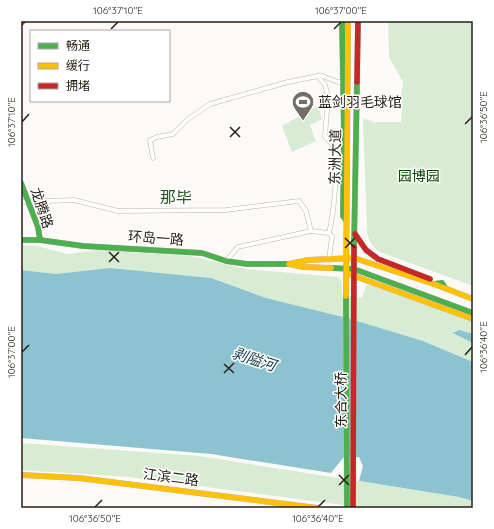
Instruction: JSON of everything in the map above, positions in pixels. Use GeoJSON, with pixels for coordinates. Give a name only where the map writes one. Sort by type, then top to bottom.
{"type":"FeatureCollection","features":[{"type":"Feature","properties":{"kind":"main road"},"geometry":{"type":"LineString","coordinates":[[342,21],[345,82],[343,216],[346,220]]}},
{"type":"Feature","properties":{"kind":"main road","name":"东洲大道"},"geometry":{"type":"LineString","coordinates":[[348,21],[345,82],[346,271],[350,293]]}},
{"type":"Feature","properties":{"kind":"main road","name":"东洲大道"},"geometry":{"type":"LineString","coordinates":[[350,293],[354,272],[358,21]]}},
{"type":"Feature","properties":{"kind":"main road","name":"龙腾路"},"geometry":{"type":"LineString","coordinates":[[21,183],[38,227],[40,240]]}},
{"type":"Feature","properties":{"kind":"main road"},"geometry":{"type":"LineString","coordinates":[[346,206],[355,207]]}},
{"type":"Feature","properties":{"kind":"main road"},"geometry":{"type":"LineString","coordinates":[[355,234],[366,250],[378,259],[443,286],[473,295]]}},
{"type":"Feature","properties":{"kind":"main road","name":"环岛一路"},"geometry":{"type":"LineString","coordinates":[[21,240],[40,240],[83,246],[202,253],[226,261],[247,264],[289,264],[308,260],[354,258],[443,286],[473,299]]}},
{"type":"Feature","properties":{"kind":"main road","name":"环岛一路"},"geometry":{"type":"LineString","coordinates":[[289,264],[303,267],[354,272],[473,313]]}},
{"type":"Feature","properties":{"kind":"main road"},"geometry":{"type":"LineString","coordinates":[[354,272],[473,319]]}},
{"type":"Feature","properties":{"kind":"main road","name":"东合大桥"},"geometry":{"type":"LineString","coordinates":[[347,508],[350,293]]}},
{"type":"Feature","properties":{"kind":"main road","name":"东合大桥"},"geometry":{"type":"LineString","coordinates":[[350,293],[353,508]]}},
{"type":"Feature","properties":{"kind":"main road","name":"江滨二路"},"geometry":{"type":"LineString","coordinates":[[21,475],[79,478],[317,508]]}},
{"type":"Feature","properties":{"kind":"street"},"geometry":{"type":"LineString","coordinates":[[153,158],[150,140],[173,134],[187,120],[210,104],[288,82],[320,75],[338,82],[345,82]]}},
{"type":"Feature","properties":{"kind":"street"},"geometry":{"type":"LineString","coordinates":[[318,76],[326,85],[328,96],[325,137],[333,146],[335,153],[335,194],[329,233],[332,236],[329,260]]}},
{"type":"Feature","properties":{"kind":"street"},"geometry":{"type":"LineString","coordinates":[[21,202],[74,200],[118,211],[226,210],[299,201],[306,211],[311,232]]}},
{"type":"Feature","properties":{"kind":"street"},"geometry":{"type":"LineString","coordinates":[[226,261],[238,247],[311,232],[329,233]]}},
{"type":"Feature","properties":{"kind":"green space","name":"园博园"},"geometry":{"type":"Polygon","coordinates":[[[388,21],[473,21],[473,286],[380,252],[372,245],[368,237],[363,118],[374,122],[401,122],[402,111],[400,101],[403,82],[389,57],[388,21]]]}},
{"type":"Feature","properties":{"kind":"green space"},"geometry":{"type":"Polygon","coordinates":[[[318,106],[322,119],[310,125],[316,141],[292,152],[282,126],[318,106]]]}},
{"type":"Feature","properties":{"kind":"green space"},"geometry":{"type":"Polygon","coordinates":[[[21,245],[37,246],[68,254],[98,250],[190,256],[246,269],[338,277],[342,282],[342,295],[362,298],[366,286],[372,284],[473,321],[473,362],[423,341],[341,317],[266,298],[211,278],[110,268],[56,274],[21,270],[21,245]]]}},
{"type":"Feature","properties":{"kind":"green space"},"geometry":{"type":"Polygon","coordinates":[[[21,443],[199,456],[459,497],[473,501],[473,508],[367,508],[129,477],[21,470],[21,443]]]}},
{"type":"Feature","properties":{"kind":"water","name":"剥隘河"},"geometry":{"type":"Polygon","coordinates":[[[110,268],[211,278],[266,298],[347,318],[423,341],[473,362],[473,501],[459,497],[359,481],[363,466],[359,457],[343,458],[331,473],[211,454],[21,438],[21,270],[56,274],[110,268]]]}},
{"type":"Feature","properties":{"kind":"water"},"geometry":{"type":"Polygon","coordinates":[[[459,330],[473,334],[473,343],[453,333],[459,330]]]}},
{"type":"Feature","properties":{"kind":"traffic: fast"},"geometry":{"type":"LineString","coordinates":[[342,21],[344,134],[343,216],[346,220]]}},
{"type":"Feature","properties":{"kind":"traffic: fast"},"geometry":{"type":"LineString","coordinates":[[354,247],[357,82]]}},
{"type":"Feature","properties":{"kind":"traffic: fast"},"geometry":{"type":"LineString","coordinates":[[21,183],[38,227],[40,240]]}},
{"type":"Feature","properties":{"kind":"traffic: fast"},"geometry":{"type":"LineString","coordinates":[[21,240],[40,240],[83,246],[202,253],[226,261],[247,264],[289,264]]}},
{"type":"Feature","properties":{"kind":"traffic: fast"},"geometry":{"type":"LineString","coordinates":[[331,268],[354,269],[473,313]]}},
{"type":"Feature","properties":{"kind":"traffic: fast"},"geometry":{"type":"LineString","coordinates":[[434,284],[442,283],[445,288]]}},
{"type":"Feature","properties":{"kind":"traffic: fast"},"geometry":{"type":"LineString","coordinates":[[346,296],[347,508]]}},
{"type":"Feature","properties":{"kind":"traffic: slow"},"geometry":{"type":"LineString","coordinates":[[346,296],[348,21]]}},
{"type":"Feature","properties":{"kind":"traffic: slow"},"geometry":{"type":"LineString","coordinates":[[331,268],[303,267],[289,264],[308,260],[354,258],[434,284],[473,299]]}},
{"type":"Feature","properties":{"kind":"traffic: slow"},"geometry":{"type":"LineString","coordinates":[[349,274],[473,319]]}},
{"type":"Feature","properties":{"kind":"traffic: slow"},"geometry":{"type":"LineString","coordinates":[[21,475],[79,478],[317,508]]}},
{"type":"Feature","properties":{"kind":"traffic: jam"},"geometry":{"type":"LineString","coordinates":[[357,82],[358,21]]}},
{"type":"Feature","properties":{"kind":"traffic: jam"},"geometry":{"type":"LineString","coordinates":[[355,234],[366,250],[378,259],[430,279]]}},
{"type":"Feature","properties":{"kind":"traffic: jam"},"geometry":{"type":"LineString","coordinates":[[353,508],[354,247]]}},
{"type":"Feature","properties":{"kind":"place","name":"蓝剑羽毛球馆"},"geometry":{"type":"Point","coordinates":[303,122]}},
{"type":"Feature","properties":{"kind":"district","name":"那毕"},"geometry":{"type":"Point","coordinates":[176,197]}}]}
